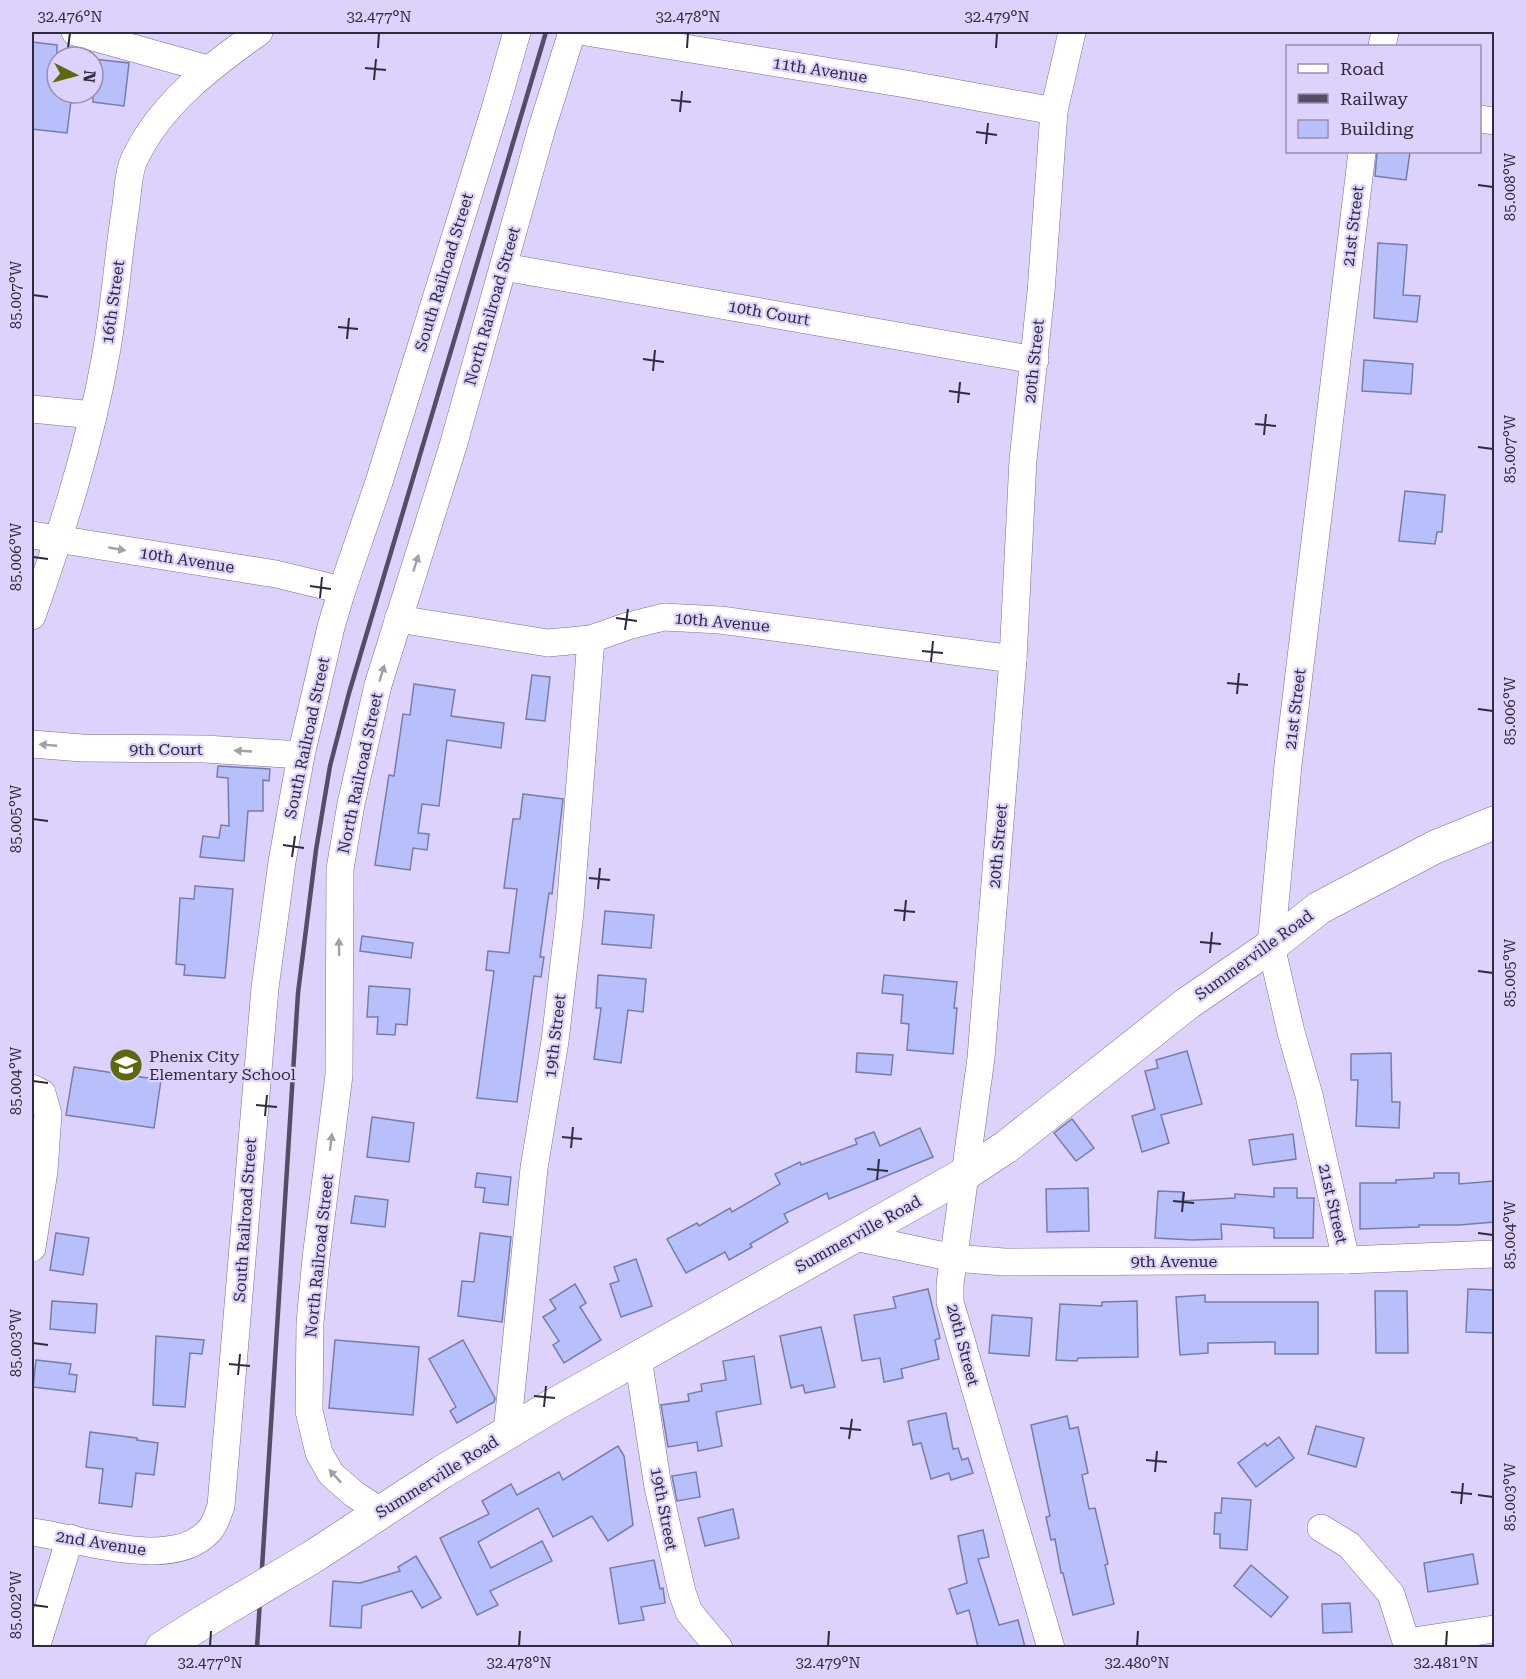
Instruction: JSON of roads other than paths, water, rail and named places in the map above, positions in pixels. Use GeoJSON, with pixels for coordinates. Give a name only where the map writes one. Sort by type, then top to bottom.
{"type":"FeatureCollection","features":[{"type":"Feature","properties":{"kind":"main road","name":"Summerville Road"},"geometry":{"type":"LineString","coordinates":[[162,1647],[314,1556],[507,1432],[965,1174],[1006,1148],[1188,1003],[1271,946],[1319,908],[1435,847],[1494,823]]}},
{"type":"Feature","properties":{"kind":"street"},"geometry":{"type":"LineString","coordinates":[[75,32],[208,69]]}},
{"type":"Feature","properties":{"kind":"street","name":"16th Street"},"geometry":{"type":"LineString","coordinates":[[32,616],[59,539],[93,415],[106,356],[132,162],[157,123],[178,97],[208,69],[259,32]]}},
{"type":"Feature","properties":{"kind":"street","name":"South Railroad Street"},"geometry":{"type":"LineString","coordinates":[[221,1506],[264,988],[282,862],[301,755],[342,590],[379,482],[517,32]]}},
{"type":"Feature","properties":{"kind":"street","name":"North Railroad Street"},"geometry":{"type":"LineString","coordinates":[[381,1512],[354,1494],[331,1474],[319,1453],[309,1411],[310,1323],[339,1075],[340,869],[351,804],[375,696],[453,446],[541,131],[572,32]]}},
{"type":"Feature","properties":{"kind":"street","name":"11th Avenue"},"geometry":{"type":"LineString","coordinates":[[586,32],[906,84],[1054,111]]}},
{"type":"Feature","properties":{"kind":"street","name":"20th Street"},"geometry":{"type":"LineString","coordinates":[[1051,1647],[950,1302],[950,1284],[981,1058],[1013,659],[1019,514],[1035,360],[1054,111],[1072,32]]}},
{"type":"Feature","properties":{"kind":"street","name":"21st Street"},"geometry":{"type":"LineString","coordinates":[[1346,1260],[1309,1095],[1291,1032],[1271,946],[1288,765],[1362,153]]}},
{"type":"Feature","properties":{"kind":"street","name":"10th Court"},"geometry":{"type":"LineString","coordinates":[[504,267],[1035,360]]}},
{"type":"Feature","properties":{"kind":"street"},"geometry":{"type":"LineString","coordinates":[[32,409],[93,415]]}},
{"type":"Feature","properties":{"kind":"street","name":"10th Avenue"},"geometry":{"type":"LineString","coordinates":[[32,535],[276,574],[342,590]]}},
{"type":"Feature","properties":{"kind":"street","name":"10th Avenue"},"geometry":{"type":"LineString","coordinates":[[398,619],[548,643],[591,639],[664,617],[720,620],[1013,659]]}},
{"type":"Feature","properties":{"kind":"street","name":"19th Street"},"geometry":{"type":"LineString","coordinates":[[507,1432],[534,1168],[555,1041],[570,912],[591,639]]}},
{"type":"Feature","properties":{"kind":"street","name":"9th Court"},"geometry":{"type":"LineString","coordinates":[[32,744],[82,748],[205,749],[301,755]]}},
{"type":"Feature","properties":{"kind":"street"},"geometry":{"type":"LineString","coordinates":[[32,1248],[44,1171],[48,1114],[37,1090]]}},
{"type":"Feature","properties":{"kind":"street","name":"9th Avenue"},"geometry":{"type":"LineString","coordinates":[[855,1237],[954,1258],[1004,1262],[1346,1260],[1494,1254]]}},
{"type":"Feature","properties":{"kind":"street","name":"19th Street"},"geometry":{"type":"LineString","coordinates":[[638,1358],[658,1487],[682,1592],[689,1612],[702,1630],[719,1647]]}},
{"type":"Feature","properties":{"kind":"street","name":"2nd Avenue"},"geometry":{"type":"LineString","coordinates":[[32,1532],[143,1551],[166,1551],[190,1546],[211,1530],[221,1506]]}},
{"type":"Feature","properties":{"kind":"street"},"geometry":{"type":"LineString","coordinates":[[1321,1528],[1348,1545],[1391,1594],[1408,1645],[1494,1629]]}},
{"type":"Feature","properties":{"kind":"street"},"geometry":{"type":"LineString","coordinates":[[36,1647],[70,1538]]}},
{"type":"Feature","properties":{"kind":"railway"},"geometry":{"type":"LineString","coordinates":[[257,1648],[298,993],[316,850],[330,766],[349,693],[546,32]]}},
{"type":"Feature","properties":{"kind":"place","name":"Phenix City Elementary School"},"geometry":{"type":"Point","coordinates":[126,1065]}}]}
